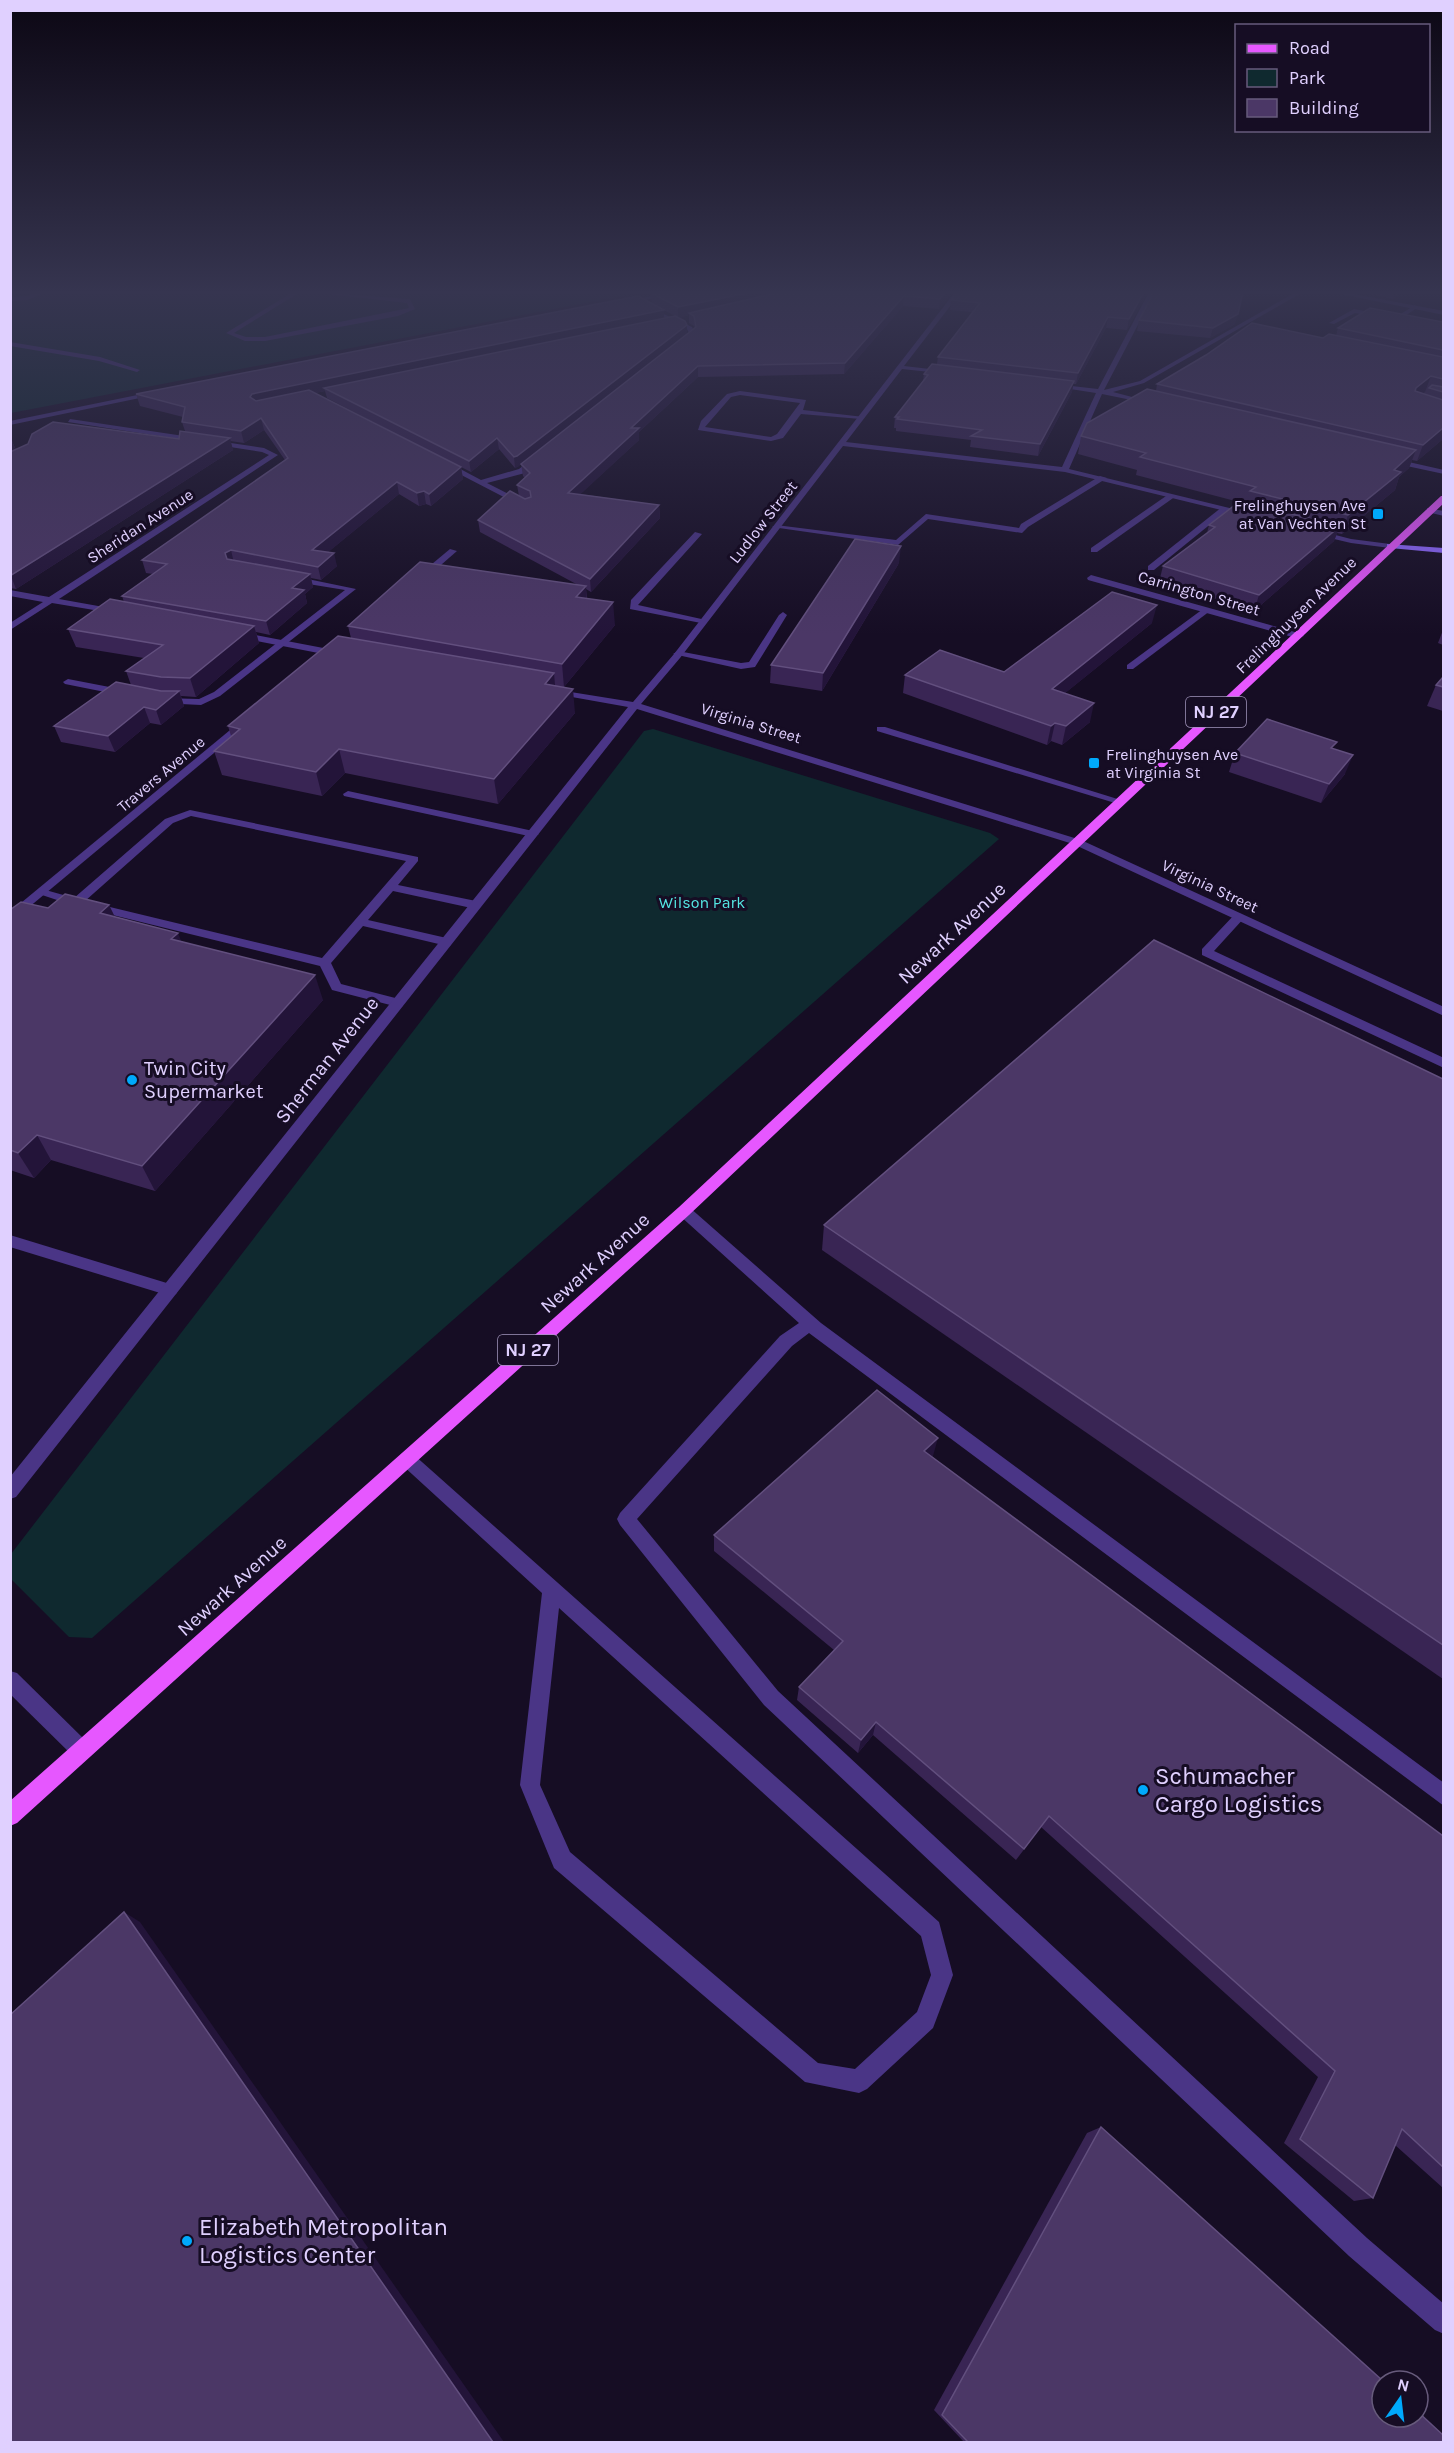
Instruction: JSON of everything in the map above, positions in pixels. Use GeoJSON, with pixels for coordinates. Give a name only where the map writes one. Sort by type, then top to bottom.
{"type":"FeatureCollection","features":[{"type":"Feature","properties":{"kind":"main road","name":"Frelinghuysen Avenue"},"geometry":{"type":"LineString","coordinates":[[1041,879],[1119,801],[1299,636],[1390,546],[1443,498]]}},
{"type":"Feature","properties":{"kind":"main road"},"geometry":{"type":"LineString","coordinates":[[1390,546],[1443,551]]}},
{"type":"Feature","properties":{"kind":"main road","name":"Newark Avenue"},"geometry":{"type":"LineString","coordinates":[[10,1816],[684,1211],[1041,879]]}},
{"type":"Feature","properties":{"kind":"street"},"geometry":{"type":"LineString","coordinates":[[10,423],[94,406]]}},
{"type":"Feature","properties":{"kind":"street"},"geometry":{"type":"LineString","coordinates":[[717,406],[703,422],[701,428],[771,439],[780,436],[802,406]]}},
{"type":"Feature","properties":{"kind":"street","name":"Ludlow Street"},"geometry":{"type":"LineString","coordinates":[[678,655],[869,406]]}},
{"type":"Feature","properties":{"kind":"street"},"geometry":{"type":"LineString","coordinates":[[1065,470],[1093,406]]}},
{"type":"Feature","properties":{"kind":"street"},"geometry":{"type":"LineString","coordinates":[[799,412],[861,417]]}},
{"type":"Feature","properties":{"kind":"street"},"geometry":{"type":"LineString","coordinates":[[60,427],[70,421],[63,413]]}},
{"type":"Feature","properties":{"kind":"street","name":"Sheridan Avenue"},"geometry":{"type":"LineString","coordinates":[[10,627],[269,461],[274,455],[264,450],[70,421]]}},
{"type":"Feature","properties":{"kind":"street"},"geometry":{"type":"LineString","coordinates":[[840,444],[1065,470],[1259,518]]}},
{"type":"Feature","properties":{"kind":"street"},"geometry":{"type":"LineString","coordinates":[[480,483],[522,471],[548,450]]}},
{"type":"Feature","properties":{"kind":"street"},"geometry":{"type":"LineString","coordinates":[[1385,458],[1443,472]]}},
{"type":"Feature","properties":{"kind":"street"},"geometry":{"type":"LineString","coordinates":[[434,459],[527,507]]}},
{"type":"Feature","properties":{"kind":"street"},"geometry":{"type":"LineString","coordinates":[[776,527],[898,543],[926,516],[1022,531],[1024,526],[1103,478]]}},
{"type":"Feature","properties":{"kind":"street"},"geometry":{"type":"LineString","coordinates":[[1094,550],[1172,496]]}},
{"type":"Feature","properties":{"kind":"street"},"geometry":{"type":"LineString","coordinates":[[1151,568],[1225,509]]}},
{"type":"Feature","properties":{"kind":"street"},"geometry":{"type":"LineString","coordinates":[[1430,510],[1443,514]]}},
{"type":"Feature","properties":{"kind":"street"},"geometry":{"type":"LineString","coordinates":[[1305,530],[1351,541],[1390,546]]}},
{"type":"Feature","properties":{"kind":"street"},"geometry":{"type":"LineString","coordinates":[[698,534],[634,602],[633,607],[703,622]]}},
{"type":"Feature","properties":{"kind":"street"},"geometry":{"type":"LineString","coordinates":[[416,582],[453,552]]}},
{"type":"Feature","properties":{"kind":"street"},"geometry":{"type":"LineString","coordinates":[[156,699],[184,703],[201,702],[229,686],[280,643],[352,589],[288,578]]}},
{"type":"Feature","properties":{"kind":"street","name":"Carrington Street"},"geometry":{"type":"LineString","coordinates":[[1091,578],[1299,636]]}},
{"type":"Feature","properties":{"kind":"street"},"geometry":{"type":"LineString","coordinates":[[10,593],[130,615]]}},
{"type":"Feature","properties":{"kind":"street"},"geometry":{"type":"LineString","coordinates":[[1130,667],[1206,611]]}},
{"type":"Feature","properties":{"kind":"street"},"geometry":{"type":"LineString","coordinates":[[678,655],[741,666],[752,664],[783,615]]}},
{"type":"Feature","properties":{"kind":"street"},"geometry":{"type":"LineString","coordinates":[[234,634],[280,643],[334,649],[354,656]]}},
{"type":"Feature","properties":{"kind":"street"},"geometry":{"type":"LineString","coordinates":[[321,660],[334,649]]}},
{"type":"Feature","properties":{"kind":"street","name":"Sherman Avenue"},"geometry":{"type":"LineString","coordinates":[[10,1491],[634,705],[678,655]]}},
{"type":"Feature","properties":{"kind":"street"},"geometry":{"type":"LineString","coordinates":[[68,682],[134,695]]}},
{"type":"Feature","properties":{"kind":"street","name":"Virginia Street"},"geometry":{"type":"LineString","coordinates":[[539,688],[634,705],[1077,842],[1443,1012]]}},
{"type":"Feature","properties":{"kind":"street","name":"Travers Avenue"},"geometry":{"type":"LineString","coordinates":[[10,919],[258,712]]}},
{"type":"Feature","properties":{"kind":"street"},"geometry":{"type":"LineString","coordinates":[[881,729],[1119,801]]}},
{"type":"Feature","properties":{"kind":"street"},"geometry":{"type":"LineString","coordinates":[[348,794],[533,834]]}},
{"type":"Feature","properties":{"kind":"street"},"geometry":{"type":"LineString","coordinates":[[76,902],[169,821],[190,813],[414,859],[325,963]]}},
{"type":"Feature","properties":{"kind":"street"},"geometry":{"type":"LineString","coordinates":[[390,887],[476,905]]}},
{"type":"Feature","properties":{"kind":"street"},"geometry":{"type":"LineString","coordinates":[[42,893],[325,963]]}},
{"type":"Feature","properties":{"kind":"street"},"geometry":{"type":"LineString","coordinates":[[1239,917],[1206,952],[1443,1064]]}},
{"type":"Feature","properties":{"kind":"street"},"geometry":{"type":"LineString","coordinates":[[360,922],[447,942]]}},
{"type":"Feature","properties":{"kind":"street"},"geometry":{"type":"LineString","coordinates":[[325,963],[336,987],[398,1003]]}},
{"type":"Feature","properties":{"kind":"street"},"geometry":{"type":"LineString","coordinates":[[684,1211],[809,1324],[1443,1796]]}},
{"type":"Feature","properties":{"kind":"street"},"geometry":{"type":"LineString","coordinates":[[10,1241],[170,1290]]}},
{"type":"Feature","properties":{"kind":"street"},"geometry":{"type":"LineString","coordinates":[[809,1324],[786,1341],[626,1519],[771,1698],[1358,2247],[1443,2321]]}},
{"type":"Feature","properties":{"kind":"street"},"geometry":{"type":"LineString","coordinates":[[407,1459],[552,1589],[931,1930],[942,1975],[924,2020],[859,2081],[813,2074],[562,1860],[530,1785],[552,1589]]}},
{"type":"Feature","properties":{"kind":"street"},"geometry":{"type":"LineString","coordinates":[[10,1680],[81,1750]]}},
{"type":"Feature","properties":{"kind":"green space"},"geometry":{"type":"Polygon","coordinates":[[[11,406],[45,406],[11,413],[11,406]]]}},
{"type":"Feature","properties":{"kind":"green space","name":"Wilson Park"},"geometry":{"type":"Polygon","coordinates":[[[653,729],[990,833],[999,839],[92,1638],[69,1637],[11,1579],[11,1554],[644,731],[653,729]]]}},
{"type":"Feature","properties":{"kind":"building"},"geometry":{"type":"Polygon","coordinates":[[[183,406],[342,406],[461,467],[429,494],[424,491],[417,493],[397,482],[312,550],[334,553],[318,567],[231,550],[225,553],[227,559],[310,574],[292,588],[304,590],[266,621],[122,596],[167,564],[142,560],[288,458],[261,418],[241,431],[182,422],[185,407],[183,406]]]}},
{"type":"Feature","properties":{"kind":"building"},"geometry":{"type":"Polygon","coordinates":[[[361,406],[581,406],[517,456],[514,457],[497,438],[469,461],[361,406]]]}},
{"type":"Feature","properties":{"kind":"building"},"geometry":{"type":"Polygon","coordinates":[[[594,406],[654,406],[631,428],[639,428],[568,493],[659,505],[590,579],[478,520],[510,491],[525,499],[531,497],[530,491],[517,485],[530,473],[521,464],[594,406]]]}},
{"type":"Feature","properties":{"kind":"building"},"geometry":{"type":"Polygon","coordinates":[[[903,406],[1060,406],[1040,444],[971,436],[982,430],[895,417],[903,406]]]}},
{"type":"Feature","properties":{"kind":"building"},"geometry":{"type":"Polygon","coordinates":[[[1116,406],[1224,406],[1416,450],[1394,470],[1401,472],[1348,515],[1250,491],[1256,487],[1140,457],[1146,453],[1081,436],[1087,423],[1116,406]]]}},
{"type":"Feature","properties":{"kind":"building"},"geometry":{"type":"Polygon","coordinates":[[[1255,406],[1443,406],[1443,428],[1423,445],[1255,406]]]}},
{"type":"Feature","properties":{"kind":"building"},"geometry":{"type":"Polygon","coordinates":[[[53,422],[179,439],[180,431],[230,438],[10,576],[10,452],[28,444],[32,434],[53,422]]]}},
{"type":"Feature","properties":{"kind":"building"},"geometry":{"type":"Polygon","coordinates":[[[1240,501],[1340,526],[1259,595],[1163,566],[1215,527],[1209,525],[1240,501]]]}},
{"type":"Feature","properties":{"kind":"building"},"geometry":{"type":"Polygon","coordinates":[[[855,539],[901,546],[823,673],[771,665],[855,539]]]}},
{"type":"Feature","properties":{"kind":"building"},"geometry":{"type":"Polygon","coordinates":[[[420,562],[586,586],[576,597],[613,602],[562,664],[348,626],[420,562]]]}},
{"type":"Feature","properties":{"kind":"building"},"geometry":{"type":"Polygon","coordinates":[[[1112,592],[1157,605],[1052,689],[1094,703],[1066,726],[1055,723],[1051,726],[905,675],[940,650],[1004,672],[1112,592]]]}},
{"type":"Feature","properties":{"kind":"building"},"geometry":{"type":"Polygon","coordinates":[[[110,599],[254,626],[190,678],[161,677],[126,671],[163,645],[68,629],[110,599]]]}},
{"type":"Feature","properties":{"kind":"building"},"geometry":{"type":"Polygon","coordinates":[[[338,636],[554,673],[545,684],[573,689],[494,779],[339,749],[316,772],[214,751],[240,729],[228,726],[338,636]]]}},
{"type":"Feature","properties":{"kind":"building"},"geometry":{"type":"Polygon","coordinates":[[[1443,677],[1443,687],[1436,685],[1443,677]]]}},
{"type":"Feature","properties":{"kind":"building"},"geometry":{"type":"Polygon","coordinates":[[[116,682],[161,691],[179,691],[156,710],[144,707],[108,736],[54,726],[116,682]]]}},
{"type":"Feature","properties":{"kind":"building"},"geometry":{"type":"Polygon","coordinates":[[[1267,719],[1337,742],[1331,748],[1353,755],[1329,784],[1235,753],[1267,719]]]}},
{"type":"Feature","properties":{"kind":"building","name":"Twin City Supermarket"},"geometry":{"type":"Polygon","coordinates":[[[65,894],[109,905],[100,913],[178,933],[171,939],[315,975],[142,1166],[37,1135],[18,1153],[10,1150],[10,910],[21,902],[48,908],[65,894]]]}},
{"type":"Feature","properties":{"kind":"building"},"geometry":{"type":"Polygon","coordinates":[[[1154,940],[1443,1079],[1443,1645],[824,1225],[1154,940]]]}},
{"type":"Feature","properties":{"kind":"building","name":"Schumacher Cargo Logistics"},"geometry":{"type":"Polygon","coordinates":[[[877,1390],[938,1438],[924,1451],[1443,1836],[1443,2167],[1402,2129],[1373,2198],[1300,2139],[1335,2071],[1049,1816],[1024,1849],[876,1722],[861,1740],[799,1687],[843,1641],[714,1535],[877,1390]]]}},
{"type":"Feature","properties":{"kind":"building","name":"Elizabeth Metropolitan Logistics Center"},"geometry":{"type":"Polygon","coordinates":[[[124,1912],[493,2442],[10,2442],[10,2015],[124,1912]]]}},
{"type":"Feature","properties":{"kind":"building"},"geometry":{"type":"Polygon","coordinates":[[[1101,2127],[1370,2369],[1370,2429],[1430,2429],[1430,2423],[1443,2435],[1443,2442],[968,2442],[942,2415],[1101,2127]]]}},
{"type":"Feature","properties":{"kind":"place","name":"Frelinghuysen Ave at Van Vechten St"},"geometry":{"type":"Point","coordinates":[1378,514]}},
{"type":"Feature","properties":{"kind":"place","name":"Frelinghuysen Ave at Virginia St"},"geometry":{"type":"Point","coordinates":[1094,763]}},
{"type":"Feature","properties":{"kind":"place","name":"Twin City Supermarket"},"geometry":{"type":"Point","coordinates":[132,1080]}},
{"type":"Feature","properties":{"kind":"place","name":"Schumacher Cargo Logistics"},"geometry":{"type":"Point","coordinates":[1143,1790]}},
{"type":"Feature","properties":{"kind":"place","name":"Elizabeth Metropolitan Logistics Center"},"geometry":{"type":"Point","coordinates":[187,2241]}}]}
